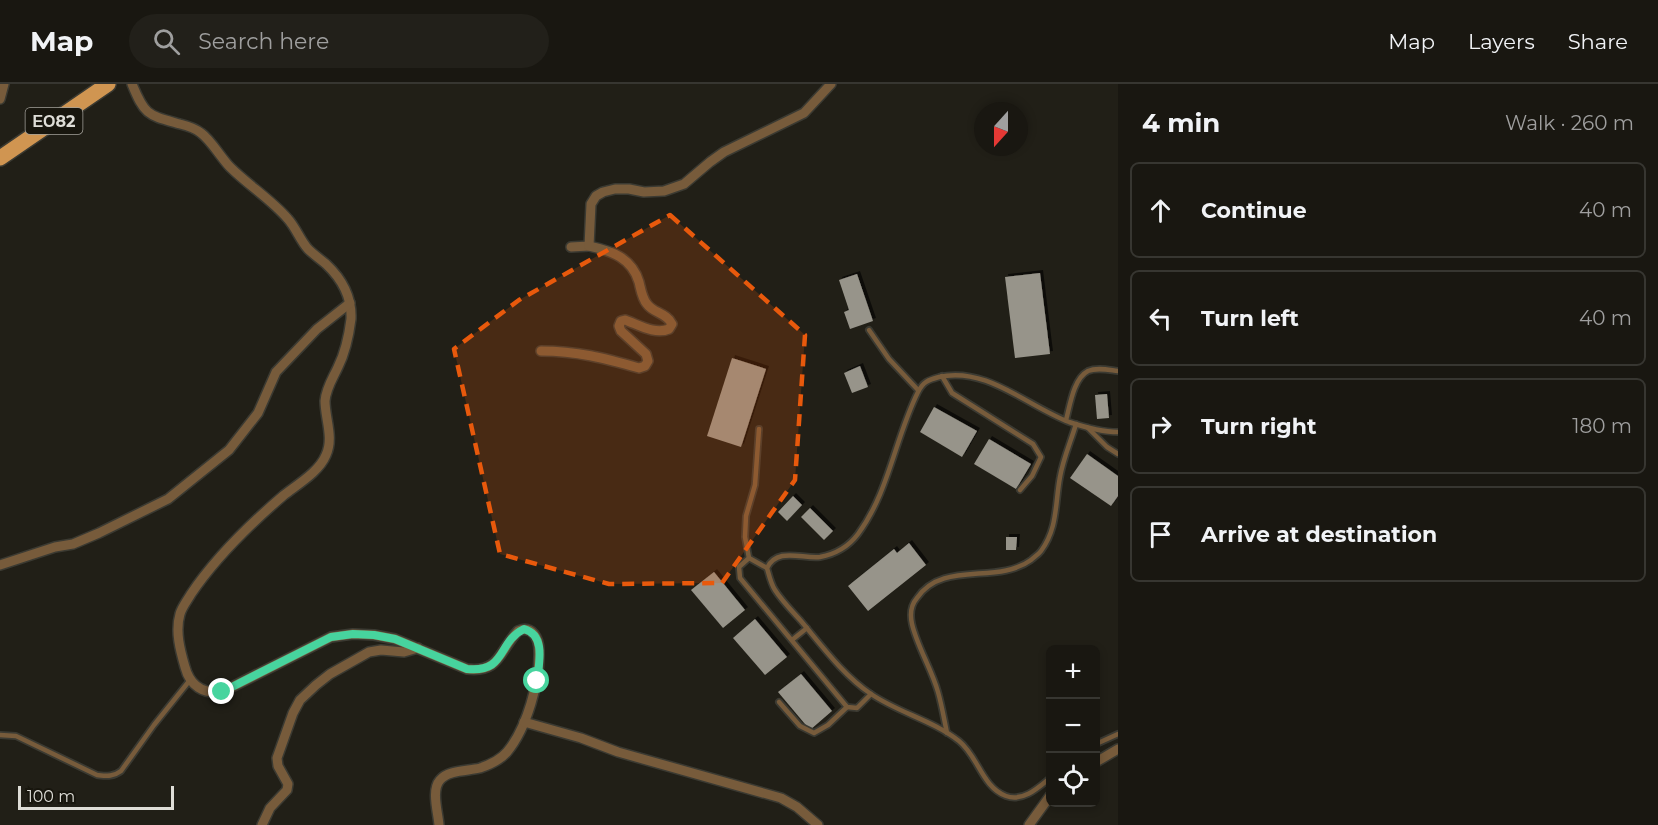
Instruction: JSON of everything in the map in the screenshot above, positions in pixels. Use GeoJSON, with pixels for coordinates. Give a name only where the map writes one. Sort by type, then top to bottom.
{"type":"FeatureCollection","features":[{"type":"Feature","properties":{"kind":"main road","name":"ΕΟ82"},"geometry":{"type":"LineString","coordinates":[[0,158],[108,84]]}},
{"type":"Feature","properties":{"kind":"street"},"geometry":{"type":"LineString","coordinates":[[0,99],[4,84]]}},
{"type":"Feature","properties":{"kind":"street"},"geometry":{"type":"LineString","coordinates":[[132,84],[140,103],[148,114],[195,129],[203,134],[221,158],[288,219],[308,249],[337,275],[346,289],[350,303],[351,319],[344,352],[327,388],[325,400],[329,440],[327,454],[318,467],[272,506],[218,561],[204,576],[180,611],[177,626],[178,640],[185,669],[190,680],[200,689],[211,693],[222,692],[331,637],[353,634],[395,639],[467,669],[486,669],[494,664],[518,632],[524,629],[531,631],[537,637],[540,648],[539,668],[534,694],[524,722],[506,753],[493,762],[447,774],[440,779],[436,793],[439,825]]}},
{"type":"Feature","properties":{"kind":"street"},"geometry":{"type":"LineString","coordinates":[[589,246],[591,204],[596,196],[615,189],[644,192],[664,191],[684,184],[724,152],[804,113],[831,84]]}},
{"type":"Feature","properties":{"kind":"street"},"geometry":{"type":"LineString","coordinates":[[541,351],[577,352],[639,368],[645,366],[648,361],[646,354],[621,331],[619,326],[621,321],[625,320],[663,332],[672,324],[670,319],[647,306],[634,270],[617,254],[589,246],[571,248]]}},
{"type":"Feature","properties":{"kind":"street"},"geometry":{"type":"LineString","coordinates":[[0,566],[55,547],[73,544],[168,499],[230,450],[258,413],[276,372],[316,328],[350,303]]}},
{"type":"Feature","properties":{"kind":"street"},"geometry":{"type":"LineString","coordinates":[[262,825],[270,808],[287,790],[288,784],[278,766],[277,758],[300,700],[330,674],[369,652],[381,650],[404,652],[418,648]]}},
{"type":"Feature","properties":{"kind":"street"},"geometry":{"type":"LineString","coordinates":[[524,722],[581,738],[618,752],[781,798],[797,807],[818,825]]}},
{"type":"Feature","properties":{"kind":"street"},"geometry":{"type":"LineString","coordinates":[[1100,759],[1118,749]]}},
{"type":"Feature","properties":{"kind":"street"},"geometry":{"type":"LineString","coordinates":[[1029,825],[1046,802]]}},
{"type":"Feature","properties":{"kind":"lane"},"geometry":{"type":"LineString","coordinates":[[869,330],[889,359],[918,390]]}},
{"type":"Feature","properties":{"kind":"lane"},"geometry":{"type":"LineString","coordinates":[[1066,420],[1079,380],[1089,371],[1103,369],[1118,371]]}},
{"type":"Feature","properties":{"kind":"lane"},"geometry":{"type":"LineString","coordinates":[[1046,781],[1025,796],[1016,798],[1004,795],[991,786],[961,743],[935,725],[871,694],[852,679],[773,588],[767,568],[770,562],[781,555],[819,557],[832,554],[851,544],[869,519],[877,503],[918,390],[926,380],[942,376],[967,375],[990,383],[1076,424],[1118,432]]}},
{"type":"Feature","properties":{"kind":"lane"},"geometry":{"type":"LineString","coordinates":[[942,376],[952,393],[1033,444],[1041,457],[1032,476],[1020,490]]}},
{"type":"Feature","properties":{"kind":"lane"},"geometry":{"type":"LineString","coordinates":[[947,733],[938,692],[912,623],[911,608],[917,596],[931,584],[948,577],[1005,572],[1025,564],[1040,553],[1050,536],[1058,506],[1060,476],[1076,424]]}},
{"type":"Feature","properties":{"kind":"lane"},"geometry":{"type":"LineString","coordinates":[[1088,428],[1107,447],[1118,454]]}},
{"type":"Feature","properties":{"kind":"lane"},"geometry":{"type":"LineString","coordinates":[[748,558],[745,537],[746,516],[755,485],[759,429]]}},
{"type":"Feature","properties":{"kind":"lane"},"geometry":{"type":"LineString","coordinates":[[748,558],[767,568]]}},
{"type":"Feature","properties":{"kind":"lane"},"geometry":{"type":"LineString","coordinates":[[748,558],[739,567],[740,578],[847,707],[856,708],[871,694]]}},
{"type":"Feature","properties":{"kind":"lane"},"geometry":{"type":"LineString","coordinates":[[792,640],[807,628]]}},
{"type":"Feature","properties":{"kind":"lane"},"geometry":{"type":"LineString","coordinates":[[0,735],[16,736],[97,775],[108,777],[115,775],[121,771],[190,680]]}},
{"type":"Feature","properties":{"kind":"lane"},"geometry":{"type":"LineString","coordinates":[[779,702],[800,726],[814,733],[828,725],[847,707]]}},
{"type":"Feature","properties":{"kind":"lane"},"geometry":{"type":"LineString","coordinates":[[1100,742],[1118,734]]}},
{"type":"Feature","properties":{"kind":"highlighted area"},"geometry":{"type":"Polygon","coordinates":[[[670,215],[805,335],[795,480],[722,583],[609,584],[500,554],[454,349],[519,300],[670,215]]]}},
{"type":"Feature","properties":{"kind":"building"},"geometry":{"type":"Polygon","coordinates":[[[1040,273],[1050,354],[1015,358],[1005,277],[1040,273]]]}},
{"type":"Feature","properties":{"kind":"building"},"geometry":{"type":"Polygon","coordinates":[[[857,274],[873,321],[850,329],[844,312],[849,310],[839,280],[857,274]]]}},
{"type":"Feature","properties":{"kind":"building"},"geometry":{"type":"Polygon","coordinates":[[[732,358],[766,369],[741,447],[707,436],[732,358]]]}},
{"type":"Feature","properties":{"kind":"building"},"geometry":{"type":"Polygon","coordinates":[[[860,366],[868,387],[852,393],[844,373],[860,366]]]}},
{"type":"Feature","properties":{"kind":"building"},"geometry":{"type":"Polygon","coordinates":[[[1107,394],[1109,418],[1097,419],[1095,395],[1107,394]]]}},
{"type":"Feature","properties":{"kind":"building"},"geometry":{"type":"Polygon","coordinates":[[[934,407],[977,431],[962,457],[920,432],[934,407]]]}},
{"type":"Feature","properties":{"kind":"building"},"geometry":{"type":"Polygon","coordinates":[[[989,439],[1031,464],[1016,489],[974,464],[989,439]]]}},
{"type":"Feature","properties":{"kind":"building"},"geometry":{"type":"Polygon","coordinates":[[[1087,454],[1118,476],[1118,496],[1111,506],[1070,478],[1087,454]]]}},
{"type":"Feature","properties":{"kind":"building"},"geometry":{"type":"Polygon","coordinates":[[[793,496],[802,505],[787,521],[778,512],[793,496]]]}},
{"type":"Feature","properties":{"kind":"building"},"geometry":{"type":"Polygon","coordinates":[[[810,508],[833,531],[824,540],[801,517],[810,508]]]}},
{"type":"Feature","properties":{"kind":"building"},"geometry":{"type":"Polygon","coordinates":[[[1006,537],[1017,537],[1016,550],[1006,550],[1006,537]]]}},
{"type":"Feature","properties":{"kind":"building"},"geometry":{"type":"Polygon","coordinates":[[[909,543],[926,565],[868,611],[848,586],[894,549],[897,553],[909,543]]]}},
{"type":"Feature","properties":{"kind":"building"},"geometry":{"type":"Polygon","coordinates":[[[714,572],[745,610],[723,628],[691,590],[714,572]]]}},
{"type":"Feature","properties":{"kind":"building"},"geometry":{"type":"Polygon","coordinates":[[[755,619],[787,657],[765,675],[733,638],[755,619]]]}},
{"type":"Feature","properties":{"kind":"building"},"geometry":{"type":"Polygon","coordinates":[[[801,674],[832,711],[810,730],[778,692],[801,674]]]}},
{"type":"Feature","properties":{"kind":"route"},"geometry":{"type":"LineString","coordinates":[[222,692],[331,637],[353,634],[395,639],[467,669],[476,670],[486,669],[494,664],[512,638],[524,629],[531,631],[537,637],[540,648],[537,681]]}}]}
